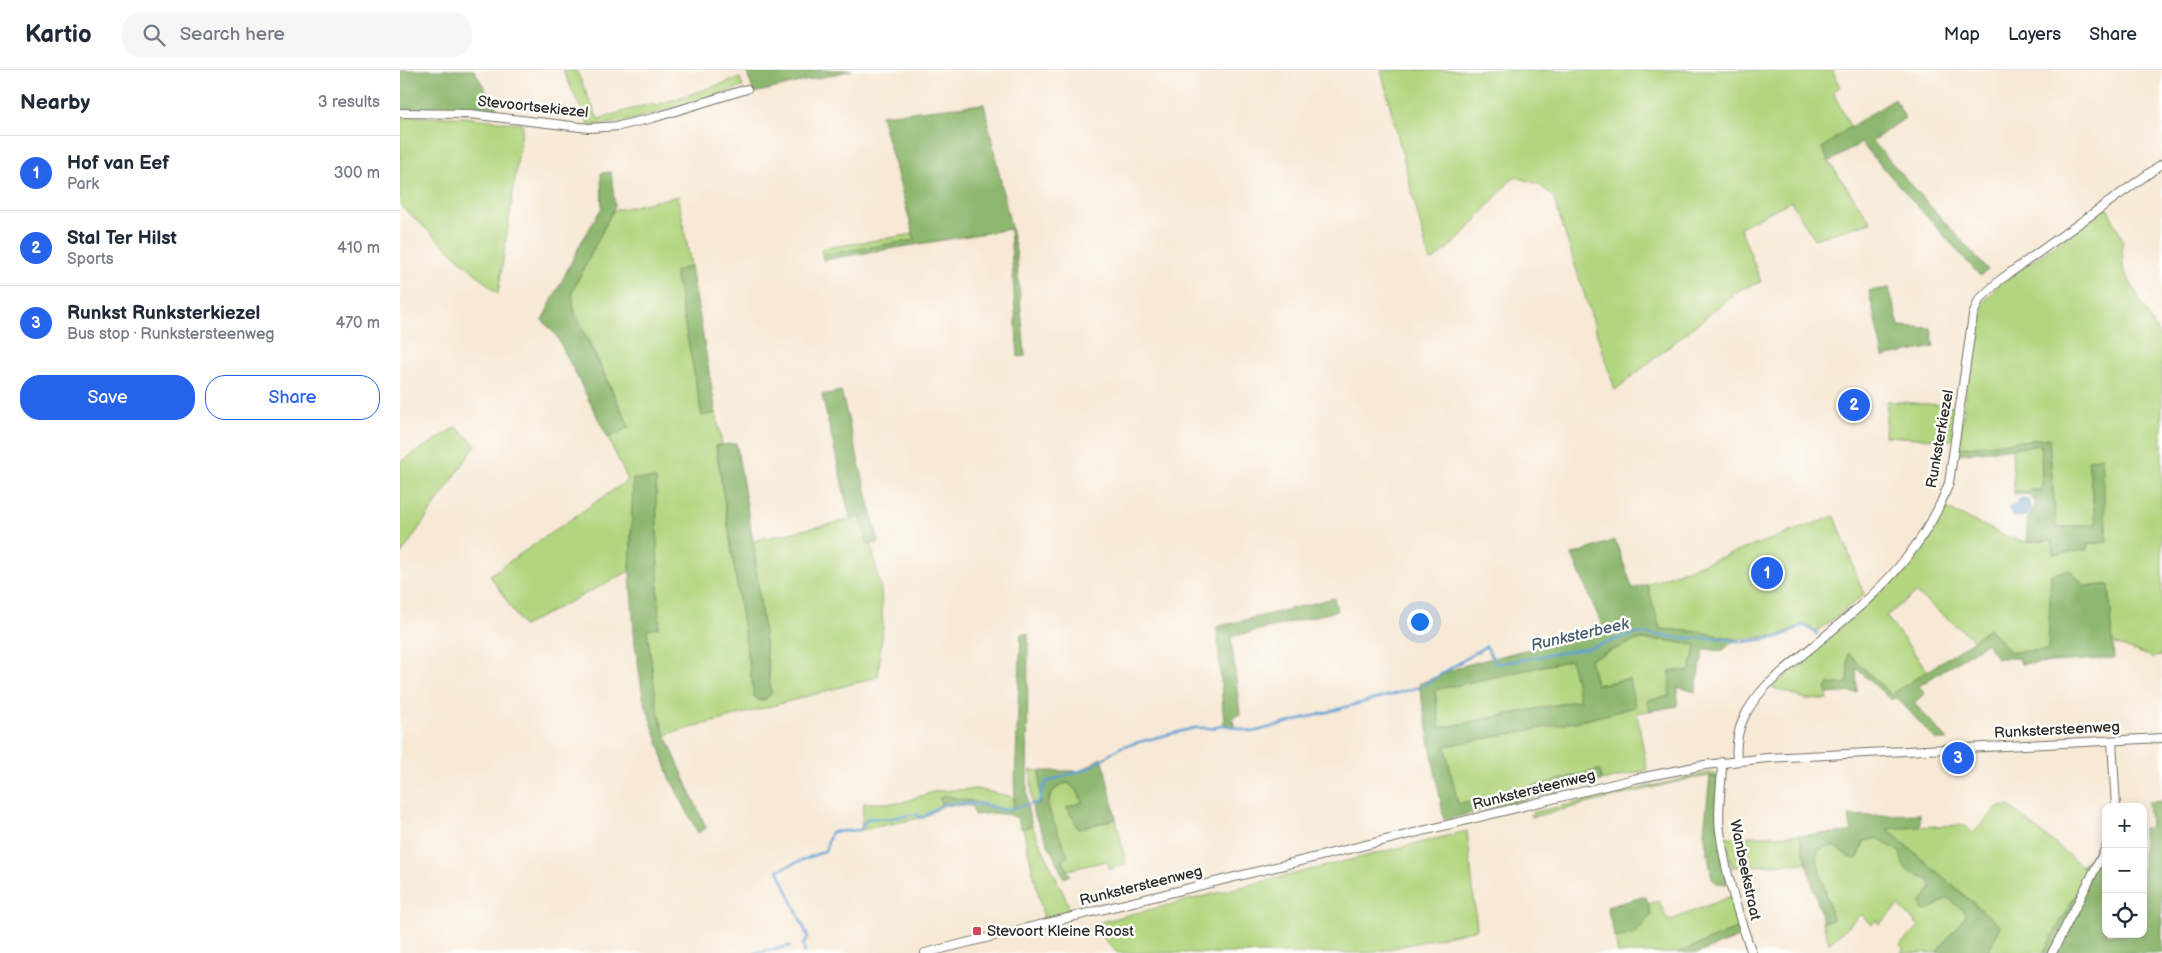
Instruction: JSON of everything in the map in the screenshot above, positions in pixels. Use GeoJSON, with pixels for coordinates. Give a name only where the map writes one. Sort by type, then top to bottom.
{"type":"FeatureCollection","features":[{"type":"Feature","properties":{"kind":"street","name":"Stevoortsekiezel"},"geometry":{"type":"LineString","coordinates":[[400,113],[470,114],[589,128],[620,126],[654,118],[747,89]]}},
{"type":"Feature","properties":{"kind":"street","name":"Runksterkiezel"},"geometry":{"type":"LineString","coordinates":[[1737,760],[1735,743],[1738,730],[1754,699],[1766,685],[1852,614],[1899,570],[1926,532],[1941,504],[1949,483],[1968,340],[1973,314],[1979,300],[2000,280],[2162,164]]}},
{"type":"Feature","properties":{"kind":"street","name":"Runkstersteenweg"},"geometry":{"type":"LineString","coordinates":[[926,953],[1634,779],[1722,762],[2162,738]]}},
{"type":"Feature","properties":{"kind":"street"},"geometry":{"type":"LineString","coordinates":[[2112,741],[2116,803]]}},
{"type":"Feature","properties":{"kind":"street","name":"Wanbeekstraat"},"geometry":{"type":"LineString","coordinates":[[1722,762],[1719,806],[1720,830],[1752,953]]}},
{"type":"Feature","properties":{"kind":"street"},"geometry":{"type":"LineString","coordinates":[[2052,953],[2102,856]]}},
{"type":"Feature","properties":{"kind":"green space"},"geometry":{"type":"Polygon","coordinates":[[[400,70],[474,70],[497,109],[497,114],[400,109],[400,70]]]}},
{"type":"Feature","properties":{"kind":"green space"},"geometry":{"type":"Polygon","coordinates":[[[563,70],[576,70],[598,119],[652,103],[654,106],[740,78],[743,87],[629,121],[589,126],[563,70]]]}},
{"type":"Feature","properties":{"kind":"green space"},"geometry":{"type":"Polygon","coordinates":[[[746,70],[852,70],[754,93],[746,70]]]}},
{"type":"Feature","properties":{"kind":"green space"},"geometry":{"type":"Polygon","coordinates":[[[1381,70],[1832,70],[1840,87],[1833,92],[1850,127],[1822,148],[1829,162],[1871,222],[1814,239],[1791,201],[1740,227],[1761,282],[1741,289],[1615,390],[1553,196],[1538,184],[1516,177],[1509,182],[1460,238],[1432,261],[1429,259],[1381,70]]]}},
{"type":"Feature","properties":{"kind":"green space"},"geometry":{"type":"Polygon","coordinates":[[[1895,99],[1905,118],[1872,141],[1988,270],[1980,276],[1861,143],[1829,162],[1822,148],[1847,129],[1895,99]]]}},
{"type":"Feature","properties":{"kind":"green space"},"geometry":{"type":"Polygon","coordinates":[[[984,104],[1016,251],[1025,356],[1018,357],[1010,229],[823,260],[822,255],[915,240],[881,115],[984,104]]]}},
{"type":"Feature","properties":{"kind":"green space"},"geometry":{"type":"Polygon","coordinates":[[[400,117],[464,117],[523,124],[498,294],[400,205],[400,117]]]}},
{"type":"Feature","properties":{"kind":"green space"},"geometry":{"type":"Polygon","coordinates":[[[611,172],[615,206],[572,292],[574,313],[629,427],[608,438],[556,335],[542,320],[581,243],[602,207],[601,173],[611,172]]]}},
{"type":"Feature","properties":{"kind":"green space"},"geometry":{"type":"Polygon","coordinates":[[[678,196],[691,266],[675,272],[702,415],[716,413],[722,445],[716,446],[740,607],[760,701],[765,700],[771,694],[753,541],[861,517],[868,545],[871,544],[881,590],[883,625],[878,677],[665,735],[657,707],[647,630],[659,627],[656,479],[633,480],[630,571],[523,626],[490,575],[628,480],[608,438],[629,426],[574,309],[572,292],[612,211],[678,196]]]}},
{"type":"Feature","properties":{"kind":"green space"},"geometry":{"type":"Polygon","coordinates":[[[2107,208],[2122,238],[2123,269],[2162,340],[2162,656],[2152,657],[2113,643],[2109,585],[2084,586],[2071,571],[2051,574],[2048,650],[2010,652],[1989,628],[1974,640],[1916,593],[1886,616],[1928,671],[1891,695],[1848,654],[1848,683],[1827,685],[1827,699],[1806,699],[1772,687],[1897,577],[1943,507],[2006,536],[2027,542],[2053,540],[2053,554],[2087,549],[2087,544],[2107,542],[2088,460],[2096,524],[2056,528],[2049,438],[1959,448],[1971,346],[1977,313],[1981,305],[2000,284],[2107,208]]]}},
{"type":"Feature","properties":{"kind":"green space"},"geometry":{"type":"Polygon","coordinates":[[[913,234],[915,240],[822,255],[821,249],[913,234]]]}},
{"type":"Feature","properties":{"kind":"green space"},"geometry":{"type":"Polygon","coordinates":[[[691,266],[716,413],[702,416],[675,271],[691,266]]]}},
{"type":"Feature","properties":{"kind":"green space"},"geometry":{"type":"Polygon","coordinates":[[[1889,288],[1899,326],[1931,328],[1934,347],[1883,357],[1869,291],[1889,288]]]}},
{"type":"Feature","properties":{"kind":"green space"},"geometry":{"type":"Polygon","coordinates":[[[841,391],[879,543],[868,545],[861,517],[850,518],[822,395],[841,391]]]}},
{"type":"Feature","properties":{"kind":"green space"},"geometry":{"type":"Polygon","coordinates":[[[1887,401],[1952,406],[1957,412],[1952,440],[1885,436],[1887,401]]]}},
{"type":"Feature","properties":{"kind":"green space"},"geometry":{"type":"Polygon","coordinates":[[[456,427],[476,445],[400,556],[400,462],[456,427]]]}},
{"type":"Feature","properties":{"kind":"green space"},"geometry":{"type":"Polygon","coordinates":[[[2049,438],[2056,528],[2096,524],[2088,460],[2102,457],[2107,542],[2087,544],[2087,550],[2053,554],[2052,540],[2027,542],[2027,520],[2036,504],[2029,494],[2014,495],[2014,491],[2042,490],[2041,445],[1958,454],[1959,448],[2049,438]]]}},
{"type":"Feature","properties":{"kind":"green space"},"geometry":{"type":"Polygon","coordinates":[[[736,443],[753,541],[771,694],[761,700],[754,697],[716,446],[736,443]]]}},
{"type":"Feature","properties":{"kind":"green space"},"geometry":{"type":"Polygon","coordinates":[[[2041,445],[2042,490],[2014,491],[2012,448],[2041,445]]]}},
{"type":"Feature","properties":{"kind":"green space"},"geometry":{"type":"Polygon","coordinates":[[[633,479],[656,479],[659,627],[647,630],[657,707],[663,729],[706,828],[698,833],[670,778],[643,697],[635,643],[630,576],[633,479]]]}},
{"type":"Feature","properties":{"kind":"green space"},"geometry":{"type":"Polygon","coordinates":[[[1835,516],[1864,595],[1816,632],[1804,624],[1777,636],[1736,639],[1701,632],[1660,629],[1647,584],[1835,516]]]}},
{"type":"Feature","properties":{"kind":"green space"},"geometry":{"type":"Polygon","coordinates":[[[1615,540],[1633,589],[1647,584],[1660,629],[1701,632],[1736,639],[1722,651],[1704,649],[1695,692],[1678,687],[1677,706],[1650,711],[1647,700],[1669,696],[1670,671],[1690,671],[1696,645],[1663,640],[1637,640],[1590,659],[1596,685],[1629,679],[1635,707],[1585,720],[1445,746],[1458,804],[1599,770],[1602,781],[1444,820],[1419,684],[1462,666],[1604,630],[1572,555],[1615,540]],[[1571,660],[1435,690],[1440,728],[1580,700],[1571,660]]]}},
{"type":"Feature","properties":{"kind":"green space"},"geometry":{"type":"Polygon","coordinates":[[[2071,571],[2084,586],[2109,585],[2114,658],[2021,664],[2019,658],[1997,658],[1986,643],[1919,686],[1925,693],[1914,703],[1948,740],[1936,740],[1896,697],[1891,700],[1856,668],[1857,692],[1827,694],[1827,685],[1848,683],[1848,653],[1891,695],[1989,628],[2010,652],[2048,650],[2051,574],[2071,571]]]}},
{"type":"Feature","properties":{"kind":"green space"},"geometry":{"type":"Polygon","coordinates":[[[1334,598],[1337,611],[1231,637],[1240,714],[1232,718],[1235,727],[1224,724],[1217,627],[1334,598]]]}},
{"type":"Feature","properties":{"kind":"green space"},"geometry":{"type":"Polygon","coordinates":[[[1021,634],[1028,634],[1027,806],[1032,826],[1021,829],[1018,819],[1011,815],[994,813],[974,815],[972,806],[944,805],[939,799],[944,795],[1003,810],[1012,811],[1014,808],[1021,634]]]}},
{"type":"Feature","properties":{"kind":"green space"},"geometry":{"type":"Polygon","coordinates":[[[1637,640],[1663,640],[1696,645],[1690,672],[1669,696],[1647,700],[1650,711],[1637,713],[1647,770],[1602,781],[1598,770],[1458,804],[1444,746],[1585,720],[1635,707],[1629,679],[1596,685],[1590,659],[1637,640]]]}},
{"type":"Feature","properties":{"kind":"green space"},"geometry":{"type":"Polygon","coordinates":[[[1571,660],[1580,700],[1440,728],[1435,690],[1571,660]]]}},
{"type":"Feature","properties":{"kind":"green space"},"geometry":{"type":"Polygon","coordinates":[[[1102,757],[1116,819],[1078,829],[1067,807],[1083,802],[1078,791],[1068,783],[1056,788],[1048,801],[1047,806],[1068,856],[1062,860],[1070,875],[1064,878],[1033,812],[1032,805],[1040,804],[1040,771],[1081,771],[1102,757]]]}},
{"type":"Feature","properties":{"kind":"green space"},"geometry":{"type":"Polygon","coordinates":[[[1031,770],[1040,771],[1040,805],[1032,805],[1031,770]]]}},
{"type":"Feature","properties":{"kind":"green space"},"geometry":{"type":"Polygon","coordinates":[[[1714,772],[1719,778],[1710,776],[1689,779],[1532,817],[1531,813],[1714,772]]]}},
{"type":"Feature","properties":{"kind":"green space"},"geometry":{"type":"Polygon","coordinates":[[[1710,776],[1719,778],[1728,878],[1726,884],[1717,883],[1712,879],[1704,832],[1710,776]]]}},
{"type":"Feature","properties":{"kind":"green space"},"geometry":{"type":"Polygon","coordinates":[[[1068,783],[1081,798],[1082,809],[1078,829],[1116,819],[1126,864],[1110,869],[1107,861],[1067,870],[1062,859],[1068,856],[1050,815],[1049,804],[1051,795],[1057,788],[1068,783]]]}},
{"type":"Feature","properties":{"kind":"green space"},"geometry":{"type":"Polygon","coordinates":[[[976,789],[1014,797],[1012,811],[969,800],[940,803],[944,805],[925,817],[861,830],[864,803],[900,803],[936,791],[976,789]]]}},
{"type":"Feature","properties":{"kind":"green space"},"geometry":{"type":"Polygon","coordinates":[[[2162,801],[2162,953],[2043,953],[2089,872],[2081,866],[2094,851],[2102,851],[2102,938],[2147,938],[2147,828],[2150,828],[2148,802],[2162,801]]]}},
{"type":"Feature","properties":{"kind":"green space"},"geometry":{"type":"Polygon","coordinates":[[[2009,806],[2089,872],[2043,953],[1988,953],[2000,926],[1886,828],[1965,825],[1973,833],[1998,807],[2009,806]]]}},
{"type":"Feature","properties":{"kind":"green space"},"geometry":{"type":"Polygon","coordinates":[[[1920,814],[1920,827],[1887,829],[2000,926],[1988,953],[1936,953],[1967,914],[1948,898],[1927,911],[1922,910],[1921,902],[1931,889],[1930,881],[1908,871],[1903,864],[1900,852],[1878,838],[1864,841],[1857,859],[1831,846],[1818,850],[1816,857],[1833,920],[1823,922],[1799,835],[1852,832],[1849,816],[1920,814]]]}},
{"type":"Feature","properties":{"kind":"green space"},"geometry":{"type":"Polygon","coordinates":[[[1032,826],[1068,904],[1067,911],[1044,919],[1023,828],[1032,826]]]}},
{"type":"Feature","properties":{"kind":"green space"},"geometry":{"type":"Polygon","coordinates":[[[1467,831],[1477,929],[1372,953],[1117,953],[1100,934],[1099,923],[1104,921],[1467,831]]]}},
{"type":"Feature","properties":{"kind":"green space"},"geometry":{"type":"Polygon","coordinates":[[[1799,835],[1807,863],[1732,867],[1725,837],[1799,835]]]}},
{"type":"Feature","properties":{"kind":"green space"},"geometry":{"type":"Polygon","coordinates":[[[1878,838],[1900,852],[1917,875],[1927,877],[1931,889],[1927,892],[1927,911],[1948,898],[1968,914],[1936,953],[1901,953],[1904,949],[1900,945],[1919,926],[1899,906],[1879,924],[1876,920],[1871,925],[1861,914],[1829,944],[1823,922],[1833,919],[1816,857],[1818,850],[1835,847],[1850,858],[1859,856],[1864,841],[1878,838]]]}},
{"type":"Feature","properties":{"kind":"green space"},"geometry":{"type":"Polygon","coordinates":[[[1646,896],[1651,915],[1635,934],[1615,938],[1607,907],[1646,896]]]}},
{"type":"Feature","properties":{"kind":"green space"},"geometry":{"type":"Polygon","coordinates":[[[1732,896],[1739,928],[1678,953],[1618,953],[1615,938],[1635,934],[1651,915],[1648,904],[1659,901],[1668,921],[1732,896]]]}},
{"type":"Feature","properties":{"kind":"green space"},"geometry":{"type":"Polygon","coordinates":[[[1739,928],[1742,936],[1698,953],[1678,953],[1739,928]]]}},
{"type":"Feature","properties":{"kind":"water"},"geometry":{"type":"Polygon","coordinates":[[[2020,499],[2028,500],[2031,510],[2025,516],[2014,517],[2008,508],[2017,504],[2020,499]]]}},
{"type":"Feature","properties":{"kind":"waterway","name":"Runksterbeek"},"geometry":{"type":"LineString","coordinates":[[1424,685],[1486,646],[1496,664],[1589,648],[1638,633],[1681,638],[1722,638],[1742,642],[1780,637],[1804,625],[1817,634]]}},
{"type":"Feature","properties":{"kind":"waterway","name":"Runksterbeek"},"geometry":{"type":"LineString","coordinates":[[1031,804],[1038,803],[1046,782],[1089,768],[1121,747],[1194,728],[1213,728],[1224,725],[1253,732],[1420,687]]}},
{"type":"Feature","properties":{"kind":"waterway","name":"Runksterbeek"},"geometry":{"type":"LineString","coordinates":[[803,945],[808,937],[778,870],[825,851],[831,832],[860,830],[868,818],[887,819],[916,814],[922,818],[943,804],[981,804],[1003,810],[1028,805]]}},
{"type":"Feature","properties":{"kind":"waterway"},"geometry":{"type":"LineString","coordinates":[[803,945],[805,953]]}},
{"type":"Feature","properties":{"kind":"waterway"},"geometry":{"type":"LineString","coordinates":[[755,953],[790,946]]}},
{"type":"Feature","properties":{"kind":"place","name":"Stal Ter Hilst"},"geometry":{"type":"Point","coordinates":[1854,405]}},
{"type":"Feature","properties":{"kind":"place","name":"Hof van Eef"},"geometry":{"type":"Point","coordinates":[1767,573]}},
{"type":"Feature","properties":{"kind":"place","name":"Runkst Runksterkiezel"},"geometry":{"type":"Point","coordinates":[1958,758]}},
{"type":"Feature","properties":{"kind":"place","name":"Stevoort Kleine Roost"},"geometry":{"type":"Point","coordinates":[977,931]}}]}
